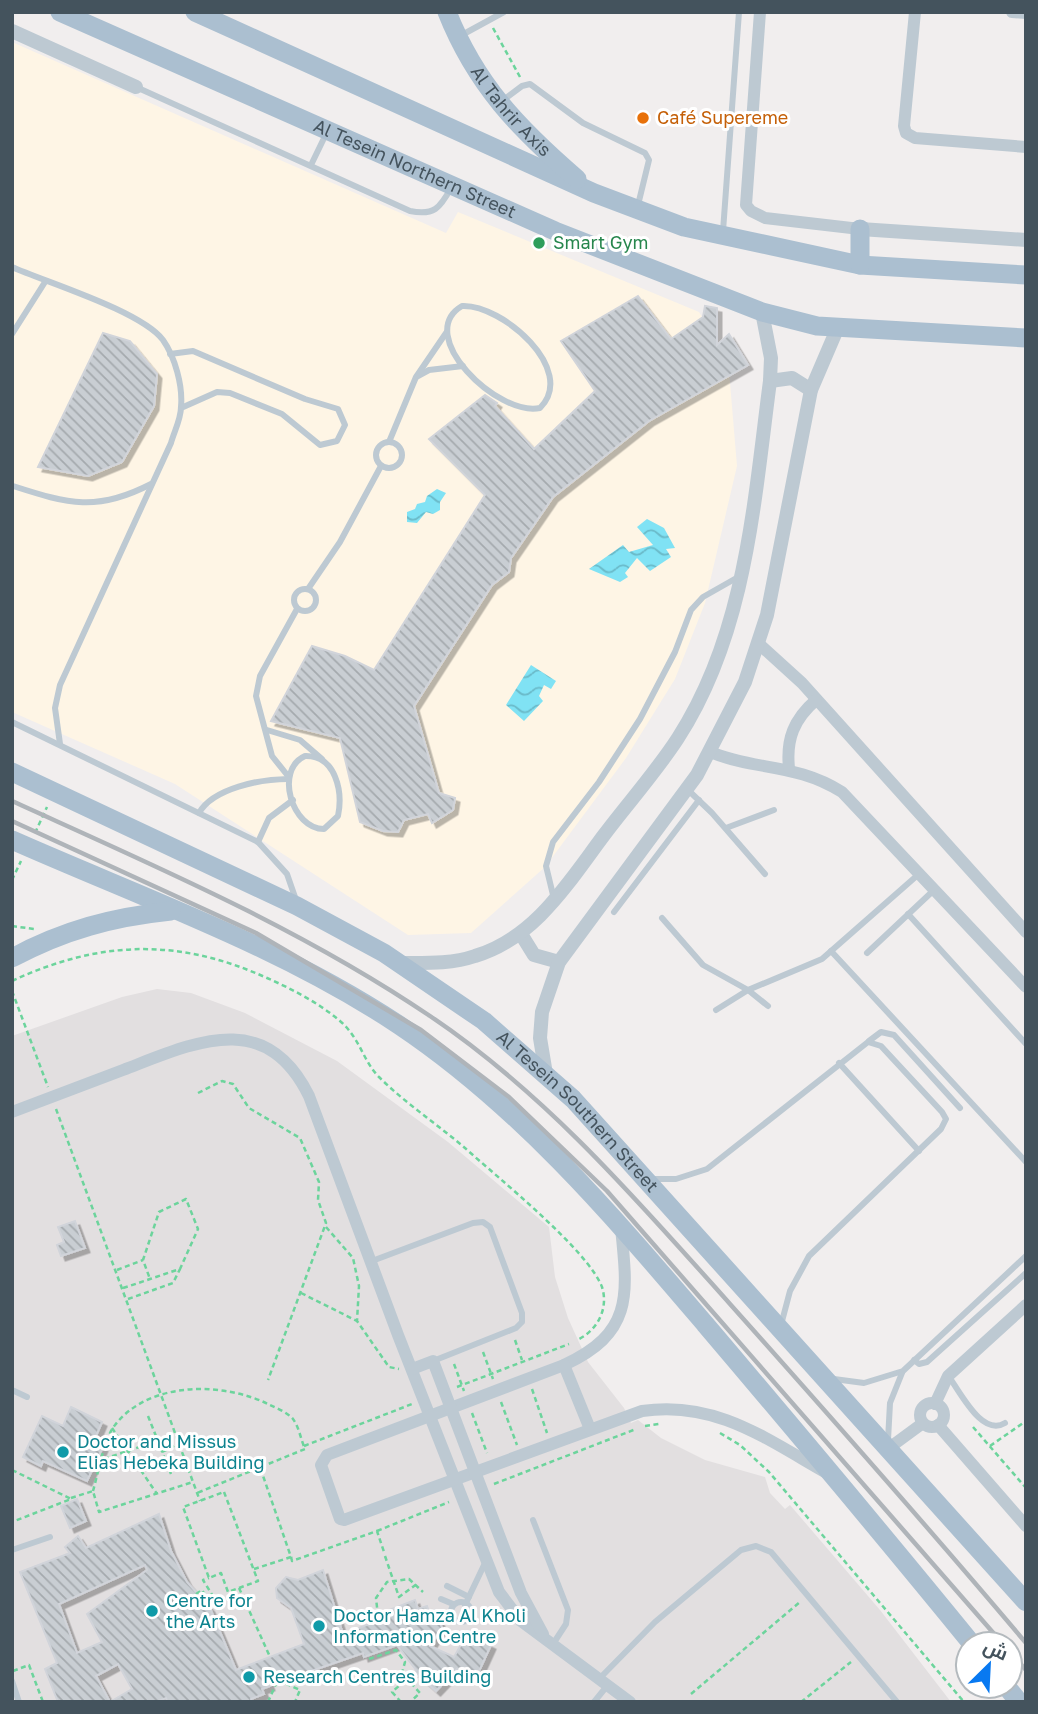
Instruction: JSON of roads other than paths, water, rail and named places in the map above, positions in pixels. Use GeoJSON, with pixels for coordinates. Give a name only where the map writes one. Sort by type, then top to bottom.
{"type":"FeatureCollection","features":[{"type":"Feature","properties":{"kind":"main road","name":"Al Tesein Northern Street"},"geometry":{"type":"LineString","coordinates":[[60,12],[645,268],[762,312],[817,326],[1026,338]]}},
{"type":"Feature","properties":{"kind":"main road"},"geometry":{"type":"LineString","coordinates":[[195,12],[217,17],[637,211],[722,237],[860,265],[1026,275]]}},
{"type":"Feature","properties":{"kind":"main road","name":"Al Tahrir Axis"},"geometry":{"type":"LineString","coordinates":[[447,12],[458,38],[499,104],[527,136],[594,193]]}},
{"type":"Feature","properties":{"kind":"main road"},"geometry":{"type":"LineString","coordinates":[[860,229],[860,265]]}},
{"type":"Feature","properties":{"kind":"main road","name":"Al Tesein Southern Street"},"geometry":{"type":"LineString","coordinates":[[12,772],[297,906],[401,964],[484,1021],[546,1073],[646,1179],[1026,1602]]}},
{"type":"Feature","properties":{"kind":"main road"},"geometry":{"type":"LineString","coordinates":[[12,840],[246,941],[325,980],[427,1045],[531,1131],[621,1227],[837,1479],[961,1630]]}},
{"type":"Feature","properties":{"kind":"main road"},"geometry":{"type":"LineString","coordinates":[[12,958],[45,940],[86,925],[129,915],[173,911]]}},
{"type":"Feature","properties":{"kind":"street"},"geometry":{"type":"LineString","coordinates":[[760,12],[745,197],[751,211],[765,218],[860,229],[1026,240]]}},
{"type":"Feature","properties":{"kind":"street"},"geometry":{"type":"LineString","coordinates":[[915,12],[906,133],[915,138],[1026,147]]}},
{"type":"Feature","properties":{"kind":"street"},"geometry":{"type":"LineString","coordinates":[[1012,12],[1026,13]]}},
{"type":"Feature","properties":{"kind":"street"},"geometry":{"type":"LineString","coordinates":[[12,32],[136,88]]}},
{"type":"Feature","properties":{"kind":"street"},"geometry":{"type":"LineString","coordinates":[[401,964],[473,957],[498,948],[521,934],[554,901],[678,737],[712,668],[742,575],[770,381],[771,358],[762,312]]}},
{"type":"Feature","properties":{"kind":"street"},"geometry":{"type":"LineString","coordinates":[[546,1073],[540,1038],[542,1012],[559,962],[687,789],[710,752],[745,682],[759,644],[811,390],[838,327]]}},
{"type":"Feature","properties":{"kind":"street"},"geometry":{"type":"LineString","coordinates":[[770,381],[792,378],[811,390]]}},
{"type":"Feature","properties":{"kind":"street"},"geometry":{"type":"LineString","coordinates":[[759,644],[789,669],[1026,932]]}},
{"type":"Feature","properties":{"kind":"street"},"geometry":{"type":"LineString","coordinates":[[789,768],[787,753],[792,730],[804,710],[816,700]]}},
{"type":"Feature","properties":{"kind":"street"},"geometry":{"type":"LineString","coordinates":[[710,752],[743,762],[789,768],[817,777],[842,792],[1026,987]]}},
{"type":"Feature","properties":{"kind":"street"},"geometry":{"type":"LineString","coordinates":[[521,934],[534,955],[559,962]]}},
{"type":"Feature","properties":{"kind":"street"},"geometry":{"type":"LineString","coordinates":[[12,1112],[205,1040],[243,1040],[267,1049],[288,1065],[304,1085],[499,1592],[513,1612],[629,1702]]}},
{"type":"Feature","properties":{"kind":"street"},"geometry":{"type":"LineString","coordinates":[[621,1227],[625,1286],[620,1314],[615,1326],[596,1348],[564,1365],[430,1415],[323,1459],[321,1465],[337,1515],[344,1520],[642,1411],[690,1409],[744,1427],[837,1479]]}},
{"type":"Feature","properties":{"kind":"street"},"geometry":{"type":"LineString","coordinates":[[935,1404],[944,1413],[938,1425],[930,1427],[923,1423],[920,1415],[923,1408],[935,1404],[948,1376],[1026,1305]]}},
{"type":"Feature","properties":{"kind":"street"},"geometry":{"type":"LineString","coordinates":[[412,1369],[433,1361],[526,1604],[549,1640]]}},
{"type":"Feature","properties":{"kind":"street"},"geometry":{"type":"LineString","coordinates":[[564,1365],[590,1429]]}},
{"type":"Feature","properties":{"kind":"street"},"geometry":{"type":"LineString","coordinates":[[889,1448],[923,1423]]}},
{"type":"Feature","properties":{"kind":"street"},"geometry":{"type":"LineString","coordinates":[[938,1425],[1026,1527]]}},
{"type":"Feature","properties":{"kind":"street"},"geometry":{"type":"LineString","coordinates":[[474,1532],[495,1523]]}},
{"type":"Feature","properties":{"kind":"street"},"geometry":{"type":"LineString","coordinates":[[486,1562],[506,1553]]}},
{"type":"Feature","properties":{"kind":"lane"},"geometry":{"type":"LineString","coordinates":[[486,12],[490,22]]}},
{"type":"Feature","properties":{"kind":"lane"},"geometry":{"type":"LineString","coordinates":[[458,38],[504,12]]}},
{"type":"Feature","properties":{"kind":"lane"},"geometry":{"type":"LineString","coordinates":[[722,237],[739,12]]}},
{"type":"Feature","properties":{"kind":"lane"},"geometry":{"type":"LineString","coordinates":[[499,104],[525,85],[534,85],[583,123],[648,156],[637,211]]}},
{"type":"Feature","properties":{"kind":"lane"},"geometry":{"type":"LineString","coordinates":[[136,88],[420,213],[436,211],[453,185]]}},
{"type":"Feature","properties":{"kind":"lane"},"geometry":{"type":"LineString","coordinates":[[311,165],[328,130]]}},
{"type":"Feature","properties":{"kind":"lane"},"geometry":{"type":"LineString","coordinates":[[12,267],[137,321],[162,339],[179,382],[181,408],[171,443],[61,685],[55,708],[60,744]]}},
{"type":"Feature","properties":{"kind":"lane"},"geometry":{"type":"LineString","coordinates":[[12,334],[45,282]]}},
{"type":"Feature","properties":{"kind":"lane"},"geometry":{"type":"LineString","coordinates":[[388,442],[416,377],[446,333],[447,321],[454,311],[462,306],[485,308],[518,329],[547,372],[551,392],[540,408],[517,408],[487,391],[463,366],[446,333]]}},
{"type":"Feature","properties":{"kind":"lane"},"geometry":{"type":"LineString","coordinates":[[170,354],[193,351],[305,399],[330,404],[344,416],[345,425],[337,441],[320,445],[282,414],[230,393],[217,392],[181,408]]}},
{"type":"Feature","properties":{"kind":"lane"},"geometry":{"type":"LineString","coordinates":[[416,377],[429,370],[463,366]]}},
{"type":"Feature","properties":{"kind":"lane"},"geometry":{"type":"LineString","coordinates":[[267,730],[300,740],[330,767],[338,785],[338,816],[324,829],[314,829],[300,816],[288,778],[272,756],[267,730],[258,707],[257,686],[283,631],[297,609],[294,597],[297,592],[308,589],[340,542],[381,466],[376,451],[380,444],[397,444],[402,451],[402,459],[397,466],[389,469],[381,466]]}},
{"type":"Feature","properties":{"kind":"lane"},"geometry":{"type":"LineString","coordinates":[[13,486],[57,500],[96,504],[115,500],[151,484]]}},
{"type":"Feature","properties":{"kind":"lane"},"geometry":{"type":"LineString","coordinates":[[554,901],[546,866],[553,842],[599,782],[640,719],[675,652],[694,605],[742,575]]}},
{"type":"Feature","properties":{"kind":"lane"},"geometry":{"type":"LineString","coordinates":[[297,609],[309,611],[314,608],[317,597],[308,589]]}},
{"type":"Feature","properties":{"kind":"lane"},"geometry":{"type":"LineString","coordinates":[[12,722],[258,842],[287,874],[297,906]]}},
{"type":"Feature","properties":{"kind":"lane"},"geometry":{"type":"LineString","coordinates":[[288,778],[297,760],[305,756],[322,759]]}},
{"type":"Feature","properties":{"kind":"lane"},"geometry":{"type":"LineString","coordinates":[[199,813],[217,794],[288,778]]}},
{"type":"Feature","properties":{"kind":"lane"},"geometry":{"type":"LineString","coordinates":[[687,789],[726,828],[765,874]]}},
{"type":"Feature","properties":{"kind":"lane"},"geometry":{"type":"LineString","coordinates":[[258,842],[269,818],[293,800]]}},
{"type":"Feature","properties":{"kind":"lane"},"geometry":{"type":"LineString","coordinates":[[614,912],[699,800]]}},
{"type":"Feature","properties":{"kind":"lane"},"geometry":{"type":"LineString","coordinates":[[726,828],[774,810]]}},
{"type":"Feature","properties":{"kind":"lane"},"geometry":{"type":"LineString","coordinates":[[716,1010],[748,990],[811,965],[831,951],[920,873]]}},
{"type":"Feature","properties":{"kind":"lane"},"geometry":{"type":"LineString","coordinates":[[867,953],[935,889]]}},
{"type":"Feature","properties":{"kind":"lane"},"geometry":{"type":"LineString","coordinates":[[908,914],[1026,1044]]}},
{"type":"Feature","properties":{"kind":"lane"},"geometry":{"type":"LineString","coordinates":[[662,918],[703,965],[748,990],[768,1006]]}},
{"type":"Feature","properties":{"kind":"lane"},"geometry":{"type":"LineString","coordinates":[[831,951],[1026,1162]]}},
{"type":"Feature","properties":{"kind":"lane"},"geometry":{"type":"LineString","coordinates":[[646,1179],[676,1179],[707,1169],[881,1032],[894,1035],[960,1108]]}},
{"type":"Feature","properties":{"kind":"lane"},"geometry":{"type":"LineString","coordinates":[[781,1327],[790,1291],[809,1255],[944,1126],[944,1115],[881,1046],[868,1042]]}},
{"type":"Feature","properties":{"kind":"lane"},"geometry":{"type":"LineString","coordinates":[[839,1063],[919,1151]]}},
{"type":"Feature","properties":{"kind":"lane"},"geometry":{"type":"LineString","coordinates":[[372,1261],[473,1223],[487,1224],[493,1231],[522,1313],[520,1325],[433,1361]]}},
{"type":"Feature","properties":{"kind":"lane"},"geometry":{"type":"LineString","coordinates":[[825,1376],[864,1383],[902,1371],[1026,1256]]}},
{"type":"Feature","properties":{"kind":"lane"},"geometry":{"type":"LineString","coordinates":[[914,1360],[919,1364],[927,1362],[1026,1273]]}},
{"type":"Feature","properties":{"kind":"lane"},"geometry":{"type":"LineString","coordinates":[[889,1448],[887,1425],[890,1403],[902,1371]]}},
{"type":"Feature","properties":{"kind":"lane"},"geometry":{"type":"LineString","coordinates":[[948,1376],[985,1424],[993,1427],[1005,1423]]}},
{"type":"Feature","properties":{"kind":"lane"},"geometry":{"type":"LineString","coordinates":[[12,1390],[27,1397]]}},
{"type":"Feature","properties":{"kind":"lane"},"geometry":{"type":"LineString","coordinates":[[533,1520],[568,1610],[566,1624],[549,1640]]}},
{"type":"Feature","properties":{"kind":"lane"},"geometry":{"type":"LineString","coordinates":[[12,1550],[50,1537]]}},
{"type":"Feature","properties":{"kind":"lane"},"geometry":{"type":"LineString","coordinates":[[594,1702],[603,1682],[655,1622],[745,1548],[756,1546],[766,1549],[808,1595],[897,1702]]}},
{"type":"Feature","properties":{"kind":"lane"},"geometry":{"type":"LineString","coordinates":[[465,1605],[486,1562]]}},
{"type":"Feature","properties":{"kind":"lane"},"geometry":{"type":"LineString","coordinates":[[447,1586],[469,1597]]}},
{"type":"Feature","properties":{"kind":"lane"},"geometry":{"type":"LineString","coordinates":[[442,1599],[465,1605],[472,1613],[470,1619],[464,1621],[452,1615],[453,1604]]}},
{"type":"Feature","properties":{"kind":"lane"},"geometry":{"type":"LineString","coordinates":[[12,1681],[19,1702]]}},
{"type":"Feature","properties":{"kind":"water"},"geometry":{"type":"Polygon","coordinates":[[[437,489],[446,493],[440,502],[440,510],[433,514],[426,512],[417,523],[407,522],[407,512],[415,509],[417,504],[425,502],[427,496],[437,489]]]}},
{"type":"Feature","properties":{"kind":"water"},"geometry":{"type":"Polygon","coordinates":[[[647,519],[664,528],[675,548],[666,549],[671,557],[650,571],[637,558],[625,573],[628,577],[620,582],[589,569],[623,545],[629,552],[653,545],[637,527],[647,519]]]}},
{"type":"Feature","properties":{"kind":"water"},"geometry":{"type":"Polygon","coordinates":[[[531,665],[556,681],[551,689],[544,685],[539,696],[543,701],[524,721],[506,705],[531,665]]]}},
{"type":"Feature","properties":{"kind":"railway"},"geometry":{"type":"LineString","coordinates":[[12,801],[226,900],[330,954],[430,1016],[513,1079],[552,1114],[661,1227],[879,1472],[1026,1643]]}},
{"type":"Feature","properties":{"kind":"railway"},"geometry":{"type":"LineString","coordinates":[[12,821],[256,933],[421,1030],[509,1097],[607,1191],[991,1630]]}},
{"type":"Feature","properties":{"kind":"place","name":"Café Supereme"},"geometry":{"type":"Point","coordinates":[643,118]}},
{"type":"Feature","properties":{"kind":"place","name":"Smart Gym"},"geometry":{"type":"Point","coordinates":[539,243]}},
{"type":"Feature","properties":{"kind":"place","name":"Doctor and Missus Elias Hebeka Building"},"geometry":{"type":"Point","coordinates":[63,1452]}},
{"type":"Feature","properties":{"kind":"place","name":"Centre for the Arts"},"geometry":{"type":"Point","coordinates":[152,1611]}},
{"type":"Feature","properties":{"kind":"place","name":"Doctor Hamza Al Kholi Information Centre"},"geometry":{"type":"Point","coordinates":[319,1626]}},
{"type":"Feature","properties":{"kind":"place","name":"Research Centres Building"},"geometry":{"type":"Point","coordinates":[249,1677]}}]}
